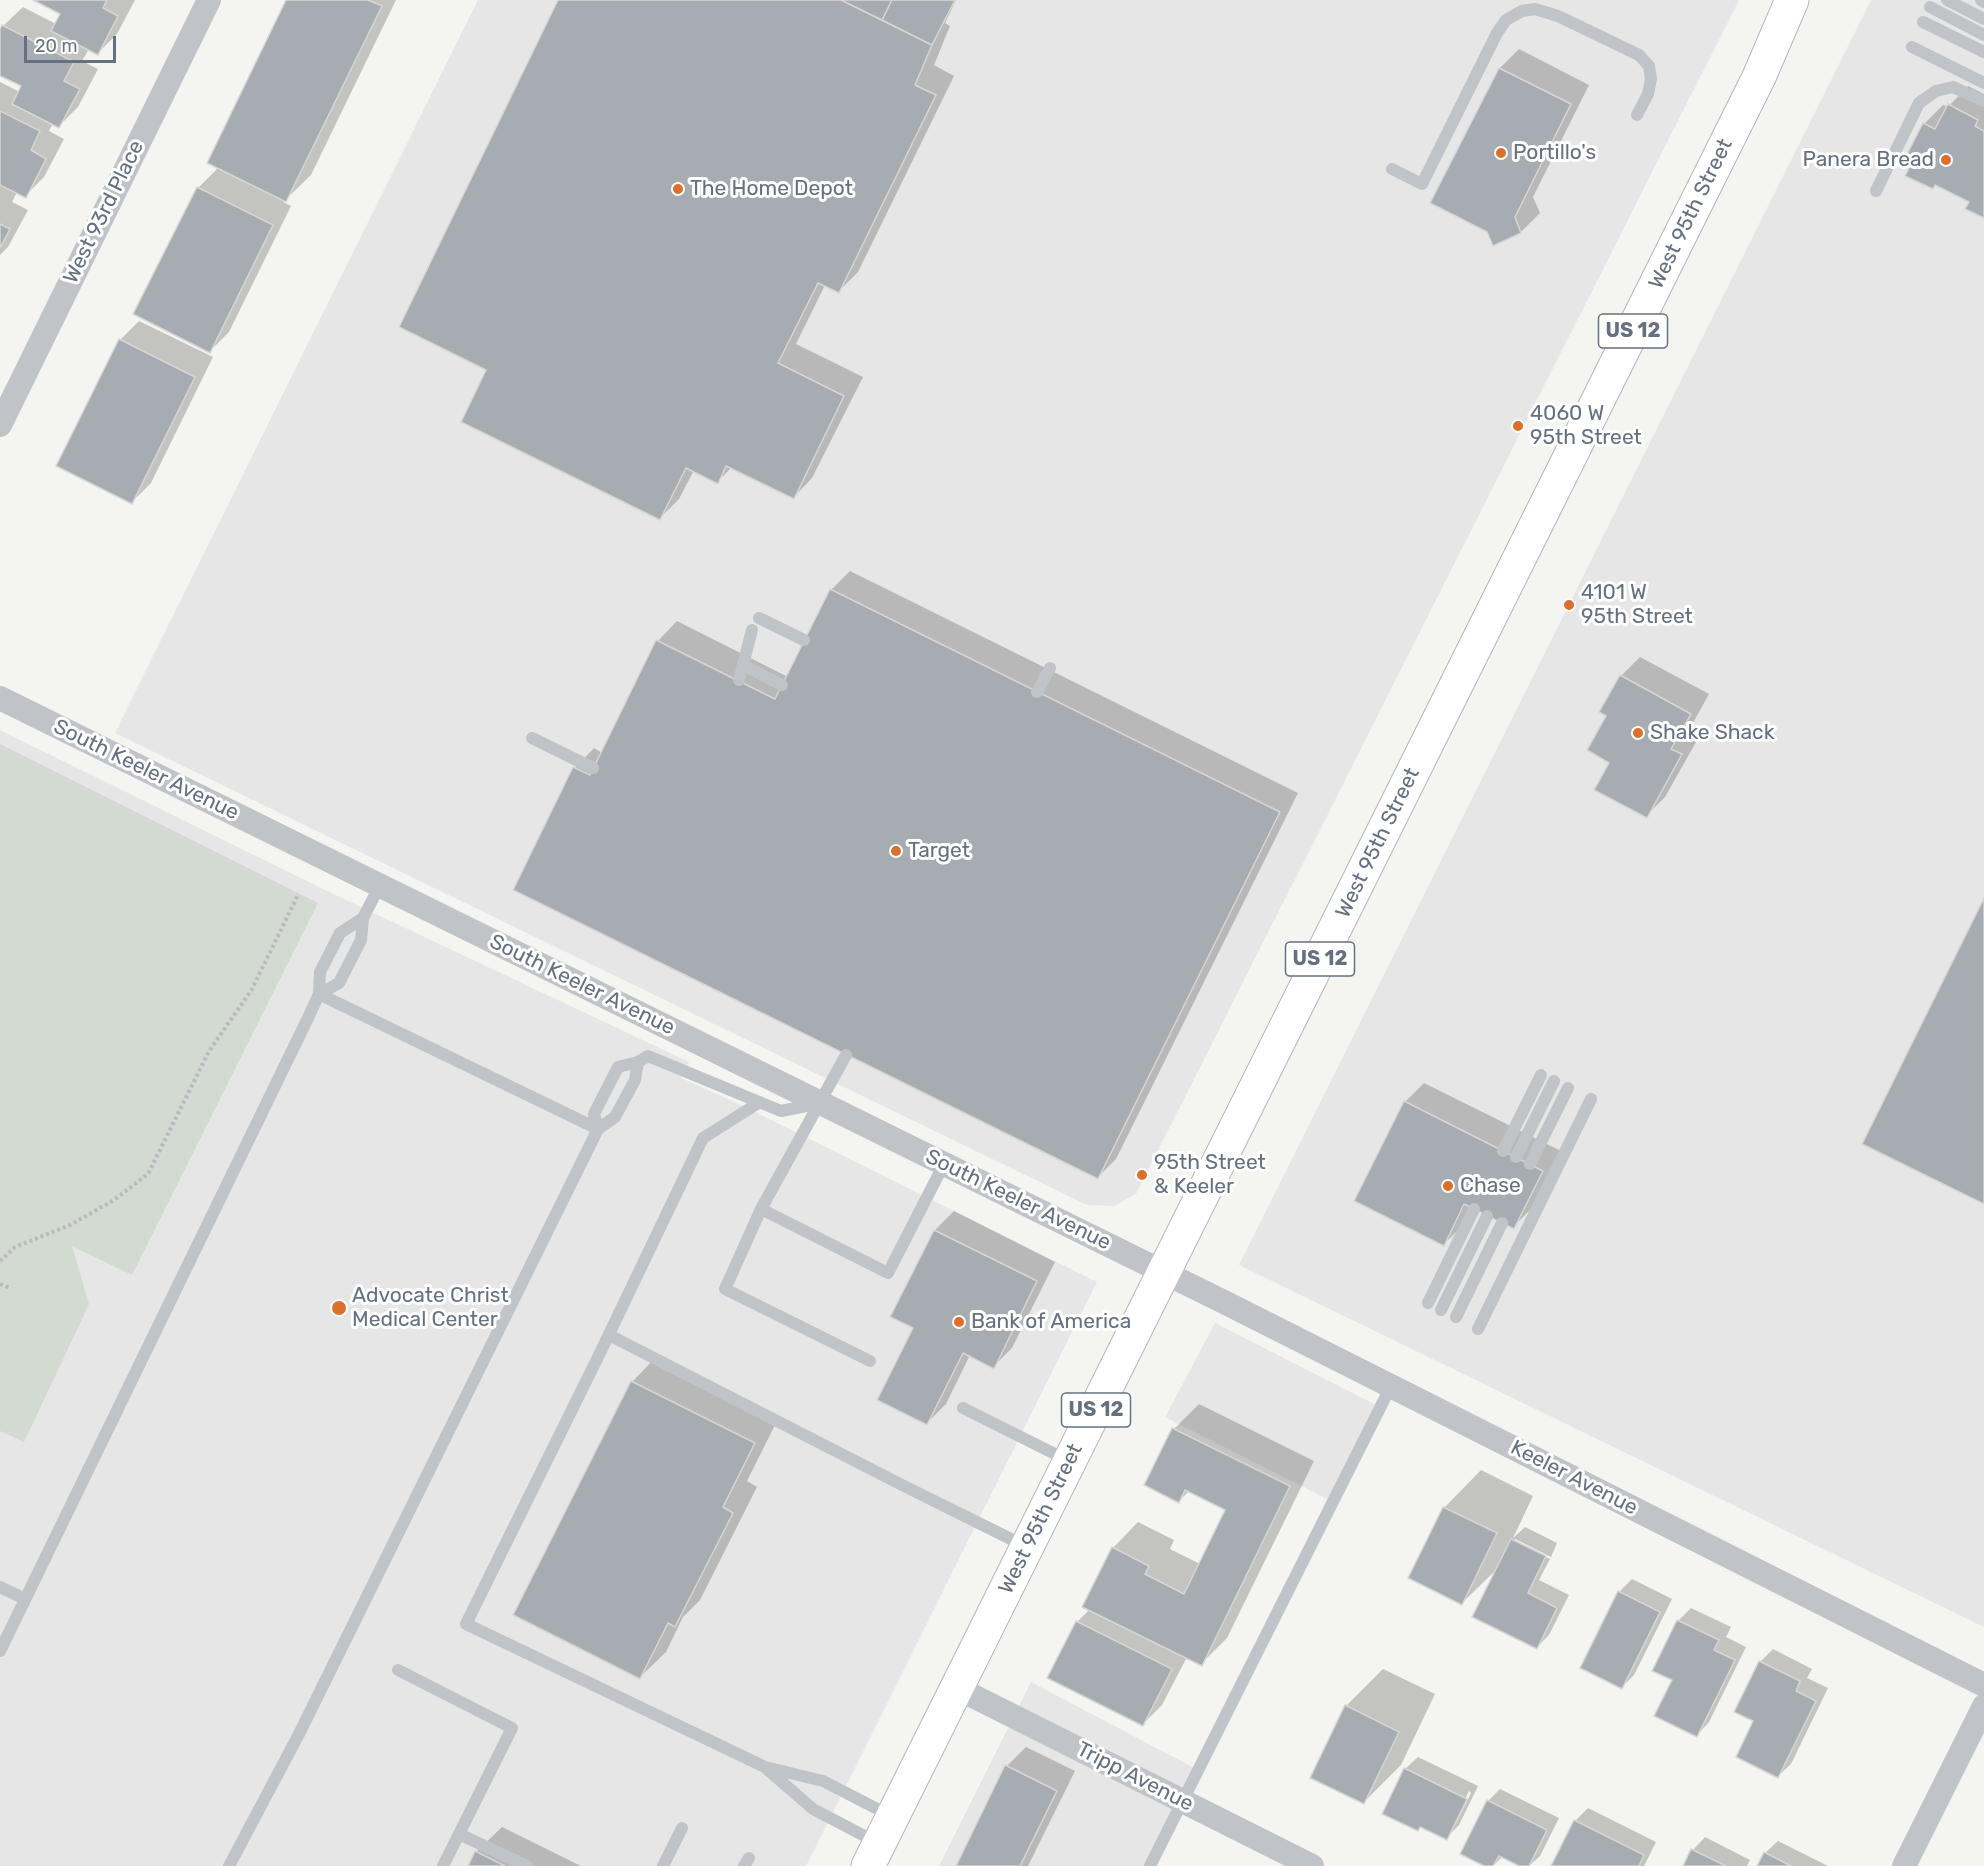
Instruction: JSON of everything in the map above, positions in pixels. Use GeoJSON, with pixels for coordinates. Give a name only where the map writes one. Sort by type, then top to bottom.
{"type":"FeatureCollection","features":[{"type":"Feature","properties":{"kind":"main road","name":"West 95th Street"},"geometry":{"type":"LineString","coordinates":[[880,1842],[1760,77],[1792,0]]}},
{"type":"Feature","properties":{"kind":"main road","name":"West 95th Street"},"geometry":{"type":"LineString","coordinates":[[1760,77],[1806,0]]}},
{"type":"Feature","properties":{"kind":"street","name":"West 93rd Place"},"geometry":{"type":"LineString","coordinates":[[0,425],[209,0]]}},
{"type":"Feature","properties":{"kind":"street","name":"South Keeler Avenue"},"geometry":{"type":"LineString","coordinates":[[0,698],[1164,1272]]}},
{"type":"Feature","properties":{"kind":"street","name":"Keeler Avenue"},"geometry":{"type":"LineString","coordinates":[[1164,1272],[1984,1684]]}},
{"type":"Feature","properties":{"kind":"street","name":"Tripp Avenue"},"geometry":{"type":"LineString","coordinates":[[957,1688],[1312,1866]]}},
{"type":"Feature","properties":{"kind":"street"},"geometry":{"type":"LineString","coordinates":[[1904,1866],[1984,1706]]}},
{"type":"Feature","properties":{"kind":"lane"},"geometry":{"type":"LineString","coordinates":[[1947,0],[1984,19]]}},
{"type":"Feature","properties":{"kind":"lane"},"geometry":{"type":"LineString","coordinates":[[1930,7],[1984,35]]}},
{"type":"Feature","properties":{"kind":"lane"},"geometry":{"type":"LineString","coordinates":[[1392,169],[1422,184],[1497,33],[1506,20],[1522,11],[1535,9],[1558,16],[1639,55],[1649,66],[1651,79],[1648,93],[1637,115]]}},
{"type":"Feature","properties":{"kind":"lane"},"geometry":{"type":"LineString","coordinates":[[1923,22],[1984,52]]}},
{"type":"Feature","properties":{"kind":"lane"},"geometry":{"type":"LineString","coordinates":[[1912,47],[1984,83]]}},
{"type":"Feature","properties":{"kind":"lane"},"geometry":{"type":"LineString","coordinates":[[1876,191],[1918,103],[1936,91],[1953,87],[1984,101]]}},
{"type":"Feature","properties":{"kind":"lane"},"geometry":{"type":"LineString","coordinates":[[759,618],[804,640]]}},
{"type":"Feature","properties":{"kind":"lane"},"geometry":{"type":"LineString","coordinates":[[739,680],[752,630]]}},
{"type":"Feature","properties":{"kind":"lane"},"geometry":{"type":"LineString","coordinates":[[743,665],[782,685]]}},
{"type":"Feature","properties":{"kind":"lane"},"geometry":{"type":"LineString","coordinates":[[1037,692],[1050,668]]}},
{"type":"Feature","properties":{"kind":"lane"},"geometry":{"type":"LineString","coordinates":[[532,738],[593,768]]}},
{"type":"Feature","properties":{"kind":"lane"},"geometry":{"type":"LineString","coordinates":[[319,994],[339,983],[361,940],[363,918],[380,885]]}},
{"type":"Feature","properties":{"kind":"lane"},"geometry":{"type":"LineString","coordinates":[[0,1651],[319,994],[320,972],[340,933],[363,918]]}},
{"type":"Feature","properties":{"kind":"lane"},"geometry":{"type":"LineString","coordinates":[[319,994],[597,1129]]}},
{"type":"Feature","properties":{"kind":"lane"},"geometry":{"type":"LineString","coordinates":[[846,1055],[761,1209],[725,1289],[870,1361]]}},
{"type":"Feature","properties":{"kind":"lane"},"geometry":{"type":"LineString","coordinates":[[597,1129],[594,1114],[618,1067],[638,1062],[648,1056],[781,1111],[820,1103]]}},
{"type":"Feature","properties":{"kind":"lane"},"geometry":{"type":"LineString","coordinates":[[229,1866],[299,1734],[597,1129],[615,1117],[635,1080],[638,1062]]}},
{"type":"Feature","properties":{"kind":"lane"},"geometry":{"type":"LineString","coordinates":[[1503,1151],[1541,1075]]}},
{"type":"Feature","properties":{"kind":"lane"},"geometry":{"type":"LineString","coordinates":[[1516,1157],[1554,1081]]}},
{"type":"Feature","properties":{"kind":"lane"},"geometry":{"type":"LineString","coordinates":[[1530,1164],[1568,1088]]}},
{"type":"Feature","properties":{"kind":"lane"},"geometry":{"type":"LineString","coordinates":[[1478,1329],[1591,1099]]}},
{"type":"Feature","properties":{"kind":"lane"},"geometry":{"type":"LineString","coordinates":[[759,1102],[703,1138],[609,1335],[466,1624],[765,1767],[823,1781],[880,1842]]}},
{"type":"Feature","properties":{"kind":"lane"},"geometry":{"type":"LineString","coordinates":[[761,1209],[888,1273],[944,1164]]}},
{"type":"Feature","properties":{"kind":"lane"},"geometry":{"type":"LineString","coordinates":[[1428,1303],[1474,1209]]}},
{"type":"Feature","properties":{"kind":"lane"},"geometry":{"type":"LineString","coordinates":[[1441,1310],[1487,1216]]}},
{"type":"Feature","properties":{"kind":"lane"},"geometry":{"type":"LineString","coordinates":[[1456,1317],[1502,1223]]}},
{"type":"Feature","properties":{"kind":"lane"},"geometry":{"type":"LineString","coordinates":[[609,1335],[1028,1547]]}},
{"type":"Feature","properties":{"kind":"lane"},"geometry":{"type":"LineString","coordinates":[[1150,1866],[1391,1386]]}},
{"type":"Feature","properties":{"kind":"lane"},"geometry":{"type":"LineString","coordinates":[[963,1408],[1070,1462]]}},
{"type":"Feature","properties":{"kind":"lane"},"geometry":{"type":"LineString","coordinates":[[0,1587],[25,1599]]}},
{"type":"Feature","properties":{"kind":"lane"},"geometry":{"type":"LineString","coordinates":[[398,1670],[512,1728],[443,1866]]}},
{"type":"Feature","properties":{"kind":"lane"},"geometry":{"type":"LineString","coordinates":[[765,1767],[813,1809],[880,1842]]}},
{"type":"Feature","properties":{"kind":"lane"},"geometry":{"type":"LineString","coordinates":[[663,1866],[682,1828]]}},
{"type":"Feature","properties":{"kind":"lane"},"geometry":{"type":"LineString","coordinates":[[459,1834],[527,1866]]}},
{"type":"Feature","properties":{"kind":"path"},"geometry":{"type":"LineString","coordinates":[[0,1261],[15,1247],[70,1225],[114,1200],[148,1173],[209,1051],[251,991],[298,895]]}},
{"type":"Feature","properties":{"kind":"path"},"geometry":{"type":"LineString","coordinates":[[0,1284],[10,1288]]}},
{"type":"Feature","properties":{"kind":"shaded area"},"geometry":{"type":"Polygon","coordinates":[[[478,0],[1739,0],[1136,1194],[1114,1206],[1087,1205],[115,733],[478,0]]]}},
{"type":"Feature","properties":{"kind":"shaded area"},"geometry":{"type":"Polygon","coordinates":[[[1871,0],[1984,0],[1984,1627],[1239,1265],[1871,0]]]}},
{"type":"Feature","properties":{"kind":"shaded area"},"geometry":{"type":"Polygon","coordinates":[[[0,730],[323,889],[689,1062],[681,1078],[739,1104],[1097,1282],[806,1866],[0,1866],[0,730]]]}},
{"type":"Feature","properties":{"kind":"shaded area"},"geometry":{"type":"Polygon","coordinates":[[[0,744],[318,903],[132,1275],[72,1246],[89,1304],[24,1442],[0,1431],[0,744]]]}},
{"type":"Feature","properties":{"kind":"shaded area"},"geometry":{"type":"Polygon","coordinates":[[[1215,1323],[1380,1407],[1333,1502],[1165,1417],[1215,1323]]]}},
{"type":"Feature","properties":{"kind":"shaded area"},"geometry":{"type":"Polygon","coordinates":[[[1031,1682],[1198,1770],[1150,1866],[939,1866],[1031,1682]]]}},
{"type":"Feature","properties":{"kind":"building"},"geometry":{"type":"Polygon","coordinates":[[[33,0],[107,0],[103,8],[118,16],[98,55],[51,31],[60,14],[33,0]]]}},
{"type":"Feature","properties":{"kind":"building"},"geometry":{"type":"Polygon","coordinates":[[[286,0],[368,0],[382,6],[286,202],[207,163],[286,0]]]}},
{"type":"Feature","properties":{"kind":"building","name":"The Home Depot"},"geometry":{"type":"Polygon","coordinates":[[[558,0],[841,0],[932,45],[915,85],[936,95],[839,293],[818,283],[778,363],[844,396],[794,499],[726,466],[718,484],[686,468],[660,520],[461,422],[486,370],[399,327],[558,0]]]}},
{"type":"Feature","properties":{"kind":"building"},"geometry":{"type":"Polygon","coordinates":[[[841,0],[892,0],[882,20],[841,0]]]}},
{"type":"Feature","properties":{"kind":"building"},"geometry":{"type":"Polygon","coordinates":[[[892,0],[955,0],[932,45],[882,20],[892,0]]]}},
{"type":"Feature","properties":{"kind":"building"},"geometry":{"type":"Polygon","coordinates":[[[2,25],[74,62],[64,81],[80,89],[59,128],[12,104],[21,86],[0,76],[0,29],[2,25]]]}},
{"type":"Feature","properties":{"kind":"building","name":"Portillo's"},"geometry":{"type":"Polygon","coordinates":[[[1499,68],[1571,104],[1515,217],[1521,233],[1493,246],[1487,232],[1430,203],[1499,68]]]}},
{"type":"Feature","properties":{"kind":"building","name":"Panera Bread"},"geometry":{"type":"Polygon","coordinates":[[[1948,104],[1978,120],[1975,126],[1984,131],[1984,218],[1965,209],[1969,202],[1935,185],[1933,189],[1905,176],[1912,162],[1905,158],[1923,123],[1935,129],[1948,104]]]}},
{"type":"Feature","properties":{"kind":"building"},"geometry":{"type":"Polygon","coordinates":[[[0,111],[40,131],[31,150],[46,159],[26,198],[0,185],[0,111]]]}},
{"type":"Feature","properties":{"kind":"building"},"geometry":{"type":"Polygon","coordinates":[[[197,187],[273,225],[210,353],[133,314],[197,187]]]}},
{"type":"Feature","properties":{"kind":"building"},"geometry":{"type":"Polygon","coordinates":[[[0,224],[10,229],[0,248],[0,224]]]}},
{"type":"Feature","properties":{"kind":"building"},"geometry":{"type":"Polygon","coordinates":[[[119,339],[195,377],[132,504],[56,466],[119,339]]]}},
{"type":"Feature","properties":{"kind":"building","name":"Target"},"geometry":{"type":"Polygon","coordinates":[[[830,589],[1280,812],[1098,1179],[513,890],[573,767],[590,775],[656,640],[775,699],[830,589]]]}},
{"type":"Feature","properties":{"kind":"building","name":"Shake Shack"},"geometry":{"type":"Polygon","coordinates":[[[1620,675],[1691,714],[1671,749],[1682,754],[1647,818],[1594,790],[1609,763],[1587,750],[1606,716],[1599,712],[1620,675]]]}},
{"type":"Feature","properties":{"kind":"building"},"geometry":{"type":"Polygon","coordinates":[[[1984,898],[1984,1204],[1862,1144],[1984,898]]]}},
{"type":"Feature","properties":{"kind":"building","name":"Chase"},"geometry":{"type":"Polygon","coordinates":[[[1404,1101],[1543,1171],[1514,1229],[1464,1204],[1444,1246],[1354,1201],[1404,1101]]]}},
{"type":"Feature","properties":{"kind":"building","name":"Bank of America"},"geometry":{"type":"Polygon","coordinates":[[[934,1230],[1037,1281],[994,1369],[963,1353],[927,1425],[877,1400],[913,1328],[890,1317],[934,1230]]]}},
{"type":"Feature","properties":{"kind":"building"},"geometry":{"type":"Polygon","coordinates":[[[631,1381],[755,1443],[723,1507],[733,1513],[675,1627],[668,1623],[640,1679],[513,1615],[631,1381]]]}},
{"type":"Feature","properties":{"kind":"building"},"geometry":{"type":"Polygon","coordinates":[[[1172,1428],[1290,1486],[1202,1666],[1082,1607],[1112,1547],[1149,1566],[1145,1574],[1184,1594],[1225,1510],[1185,1490],[1179,1503],[1144,1485],[1172,1428]]]}},
{"type":"Feature","properties":{"kind":"building"},"geometry":{"type":"Polygon","coordinates":[[[1443,1507],[1497,1533],[1462,1605],[1408,1578],[1443,1507]]]}},
{"type":"Feature","properties":{"kind":"building"},"geometry":{"type":"Polygon","coordinates":[[[1511,1539],[1546,1556],[1528,1593],[1557,1608],[1537,1649],[1472,1617],[1511,1539]]]}},
{"type":"Feature","properties":{"kind":"building"},"geometry":{"type":"Polygon","coordinates":[[[1618,1591],[1660,1612],[1622,1689],[1580,1668],[1618,1591]]]}},
{"type":"Feature","properties":{"kind":"building"},"geometry":{"type":"Polygon","coordinates":[[[1677,1620],[1719,1640],[1714,1650],[1735,1660],[1697,1737],[1654,1716],[1672,1680],[1652,1671],[1677,1620]]]}},
{"type":"Feature","properties":{"kind":"building"},"geometry":{"type":"Polygon","coordinates":[[[1076,1621],[1172,1669],[1143,1726],[1047,1678],[1076,1621]]]}},
{"type":"Feature","properties":{"kind":"building"},"geometry":{"type":"Polygon","coordinates":[[[1759,1661],[1800,1681],[1796,1691],[1816,1701],[1778,1778],[1736,1757],[1753,1721],[1734,1712],[1759,1661]]]}},
{"type":"Feature","properties":{"kind":"building"},"geometry":{"type":"Polygon","coordinates":[[[1345,1705],[1399,1732],[1364,1804],[1310,1778],[1345,1705]]]}},
{"type":"Feature","properties":{"kind":"building"},"geometry":{"type":"Polygon","coordinates":[[[1005,1765],[1057,1791],[1020,1866],[956,1866],[1005,1765]]]}},
{"type":"Feature","properties":{"kind":"building"},"geometry":{"type":"Polygon","coordinates":[[[1404,1768],[1467,1799],[1447,1840],[1420,1827],[1418,1831],[1382,1814],[1404,1768]]]}},
{"type":"Feature","properties":{"kind":"building"},"geometry":{"type":"Polygon","coordinates":[[[1487,1800],[1547,1830],[1529,1866],[1519,1866],[1499,1856],[1493,1866],[1484,1866],[1460,1854],[1487,1800]]]}},
{"type":"Feature","properties":{"kind":"building"},"geometry":{"type":"Polygon","coordinates":[[[1574,1820],[1644,1855],[1639,1866],[1551,1866],[1574,1820]]]}},
{"type":"Feature","properties":{"kind":"building"},"geometry":{"type":"Polygon","coordinates":[[[1691,1849],[1726,1866],[1683,1866],[1691,1849]]]}},
{"type":"Feature","properties":{"kind":"building"},"geometry":{"type":"Polygon","coordinates":[[[475,1851],[505,1866],[468,1866],[475,1851]]]}},
{"type":"Feature","properties":{"kind":"building"},"geometry":{"type":"Polygon","coordinates":[[[1764,1852],[1791,1866],[1757,1866],[1764,1852]]]}},
{"type":"Feature","properties":{"kind":"place","name":"Portillo's"},"geometry":{"type":"Point","coordinates":[1501,153]}},
{"type":"Feature","properties":{"kind":"place","name":"Panera Bread"},"geometry":{"type":"Point","coordinates":[1946,160]}},
{"type":"Feature","properties":{"kind":"place","name":"The Home Depot"},"geometry":{"type":"Point","coordinates":[678,189]}},
{"type":"Feature","properties":{"kind":"place","name":"4060 W 95th Street"},"geometry":{"type":"Point","coordinates":[1518,426]}},
{"type":"Feature","properties":{"kind":"place","name":"4101 W 95th Street"},"geometry":{"type":"Point","coordinates":[1569,605]}},
{"type":"Feature","properties":{"kind":"place","name":"Shake Shack"},"geometry":{"type":"Point","coordinates":[1638,733]}},
{"type":"Feature","properties":{"kind":"place","name":"Target"},"geometry":{"type":"Point","coordinates":[896,851]}},
{"type":"Feature","properties":{"kind":"place","name":"95th Street & Keeler"},"geometry":{"type":"Point","coordinates":[1142,1175]}},
{"type":"Feature","properties":{"kind":"place","name":"Chase"},"geometry":{"type":"Point","coordinates":[1448,1186]}},
{"type":"Feature","properties":{"kind":"place","name":"Advocate Christ Medical Center"},"geometry":{"type":"Point","coordinates":[339,1308]}},
{"type":"Feature","properties":{"kind":"place","name":"Bank of America"},"geometry":{"type":"Point","coordinates":[959,1322]}}]}
